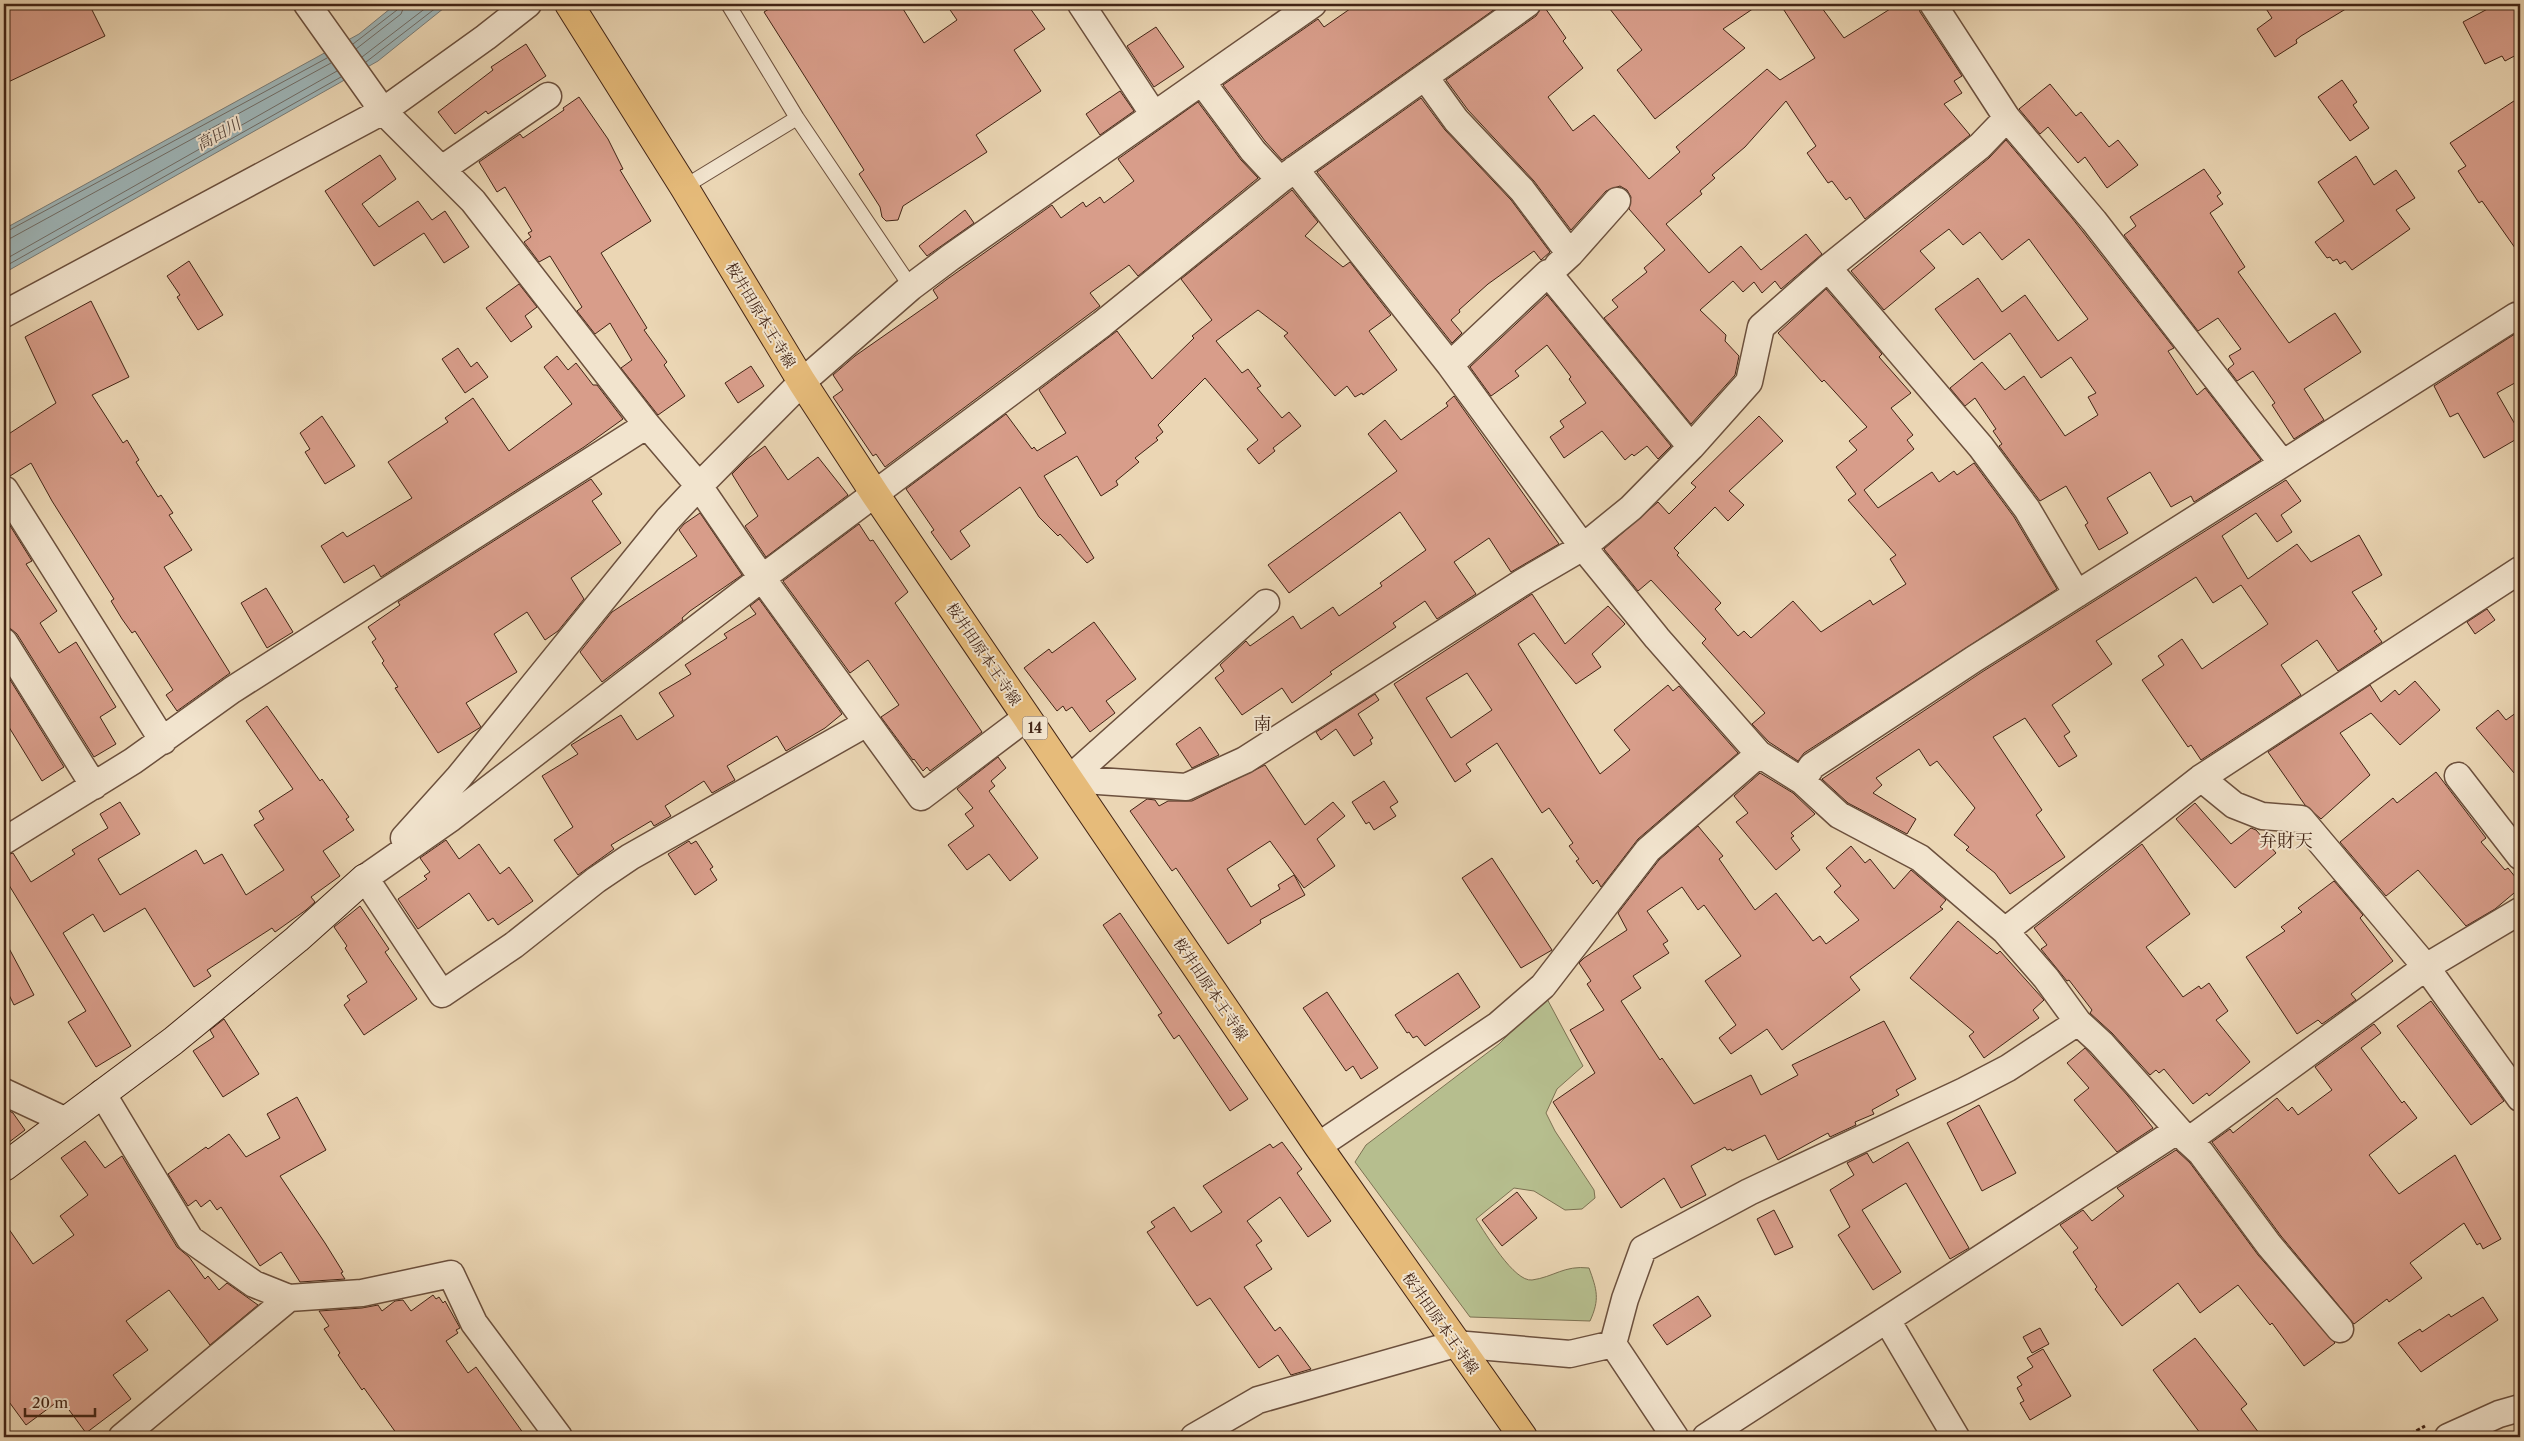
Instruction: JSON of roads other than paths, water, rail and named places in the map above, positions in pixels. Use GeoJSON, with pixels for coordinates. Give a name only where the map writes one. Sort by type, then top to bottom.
{"type":"FeatureCollection","features":[{"type":"Feature","properties":{"kind":"main road","name":"桜井田原本王寺線"},"geometry":{"type":"LineString","coordinates":[[569,4],[684,187],[802,382],[875,494],[1318,1146],[1455,1344],[1523,1437]]}},
{"type":"Feature","properties":{"kind":"street"},"geometry":{"type":"LineString","coordinates":[[308,4],[383,111],[473,201],[647,425],[698,486],[762,578],[921,797],[1027,717]]}},
{"type":"Feature","properties":{"kind":"street"},"geometry":{"type":"LineString","coordinates":[[4,314],[383,111],[486,37],[528,4]]}},
{"type":"Feature","properties":{"kind":"street"},"geometry":{"type":"LineString","coordinates":[[1081,4],[1154,115]]}},
{"type":"Feature","properties":{"kind":"street"},"geometry":{"type":"LineString","coordinates":[[4,1166],[173,1041],[297,939],[365,878],[413,829],[459,777],[668,519],[698,486],[802,382],[911,287],[951,257],[1313,4]]}},
{"type":"Feature","properties":{"kind":"street"},"geometry":{"type":"LineString","coordinates":[[1933,4],[2007,118],[2116,250],[2282,463]]}},
{"type":"Feature","properties":{"kind":"street"},"geometry":{"type":"LineString","coordinates":[[365,878],[451,818],[762,578],[1137,296],[1288,174],[1423,79],[1521,5]]}},
{"type":"Feature","properties":{"kind":"street"},"geometry":{"type":"LineString","coordinates":[[1423,79],[1430,84],[1456,120],[1522,190],[1570,254]]}},
{"type":"Feature","properties":{"kind":"street"},"geometry":{"type":"LineString","coordinates":[[1202,82],[1253,151],[1288,174],[1450,366],[1583,547],[1657,638],[1759,754],[1802,781],[1839,815],[1920,858],[2005,931],[2046,978],[2078,1022],[2101,1043],[2183,1136],[2201,1152],[2269,1245],[2340,1329]]}},
{"type":"Feature","properties":{"kind":"street"},"geometry":{"type":"LineString","coordinates":[[442,169],[548,96]]}},
{"type":"Feature","properties":{"kind":"street"},"geometry":{"type":"LineString","coordinates":[[1069,779],[1186,787],[1245,760],[1523,582],[1583,547],[1631,508],[1691,447],[1749,382],[1761,327],[1828,268],[1980,146],[2007,118]]}},
{"type":"Feature","properties":{"kind":"street"},"geometry":{"type":"LineString","coordinates":[[1450,366],[1570,254],[1617,201]]}},
{"type":"Feature","properties":{"kind":"street"},"geometry":{"type":"LineString","coordinates":[[1828,268],[1981,447],[2027,509],[2077,594]]}},
{"type":"Feature","properties":{"kind":"street"},"geometry":{"type":"LineString","coordinates":[[1548,273],[1691,447]]}},
{"type":"Feature","properties":{"kind":"street"},"geometry":{"type":"LineString","coordinates":[[1802,781],[1812,766],[1974,659],[2516,316],[2520,318]]}},
{"type":"Feature","properties":{"kind":"street"},"geometry":{"type":"LineString","coordinates":[[4,841],[163,741],[232,690],[647,425]]}},
{"type":"Feature","properties":{"kind":"street"},"geometry":{"type":"LineString","coordinates":[[5,490],[163,741]]}},
{"type":"Feature","properties":{"kind":"street"},"geometry":{"type":"LineString","coordinates":[[2005,931],[2201,778],[2520,570]]}},
{"type":"Feature","properties":{"kind":"street"},"geometry":{"type":"LineString","coordinates":[[1069,779],[1266,603]]}},
{"type":"Feature","properties":{"kind":"street"},"geometry":{"type":"LineString","coordinates":[[4,642],[94,786]]}},
{"type":"Feature","properties":{"kind":"street"},"geometry":{"type":"LineString","coordinates":[[365,878],[442,994],[514,945],[580,892],[630,857],[867,723]]}},
{"type":"Feature","properties":{"kind":"street"},"geometry":{"type":"LineString","coordinates":[[1318,1146],[1498,1025],[1543,986],[1648,850],[1759,754]]}},
{"type":"Feature","properties":{"kind":"street"},"geometry":{"type":"LineString","coordinates":[[2458,776],[2520,856]]}},
{"type":"Feature","properties":{"kind":"street"},"geometry":{"type":"LineString","coordinates":[[2201,778],[2234,806],[2262,816],[2301,820],[2426,967],[2520,1098]]}},
{"type":"Feature","properties":{"kind":"street"},"geometry":{"type":"LineString","coordinates":[[1706,1437],[1887,1320],[2183,1136],[2426,967],[2520,912]]}},
{"type":"Feature","properties":{"kind":"street"},"geometry":{"type":"LineString","coordinates":[[1675,1437],[1613,1344],[1625,1299],[1643,1250],[1749,1192],[1964,1091],[2008,1068],[2078,1022]]}},
{"type":"Feature","properties":{"kind":"street"},"geometry":{"type":"LineString","coordinates":[[4,1092],[64,1120]]}},
{"type":"Feature","properties":{"kind":"street"},"geometry":{"type":"LineString","coordinates":[[102,1093],[190,1240],[254,1284],[289,1298],[362,1293],[452,1274],[474,1323],[559,1437]]}},
{"type":"Feature","properties":{"kind":"street"},"geometry":{"type":"LineString","coordinates":[[122,1437],[289,1298]]}},
{"type":"Feature","properties":{"kind":"street"},"geometry":{"type":"LineString","coordinates":[[1887,1320],[1956,1437]]}},
{"type":"Feature","properties":{"kind":"street"},"geometry":{"type":"LineString","coordinates":[[1194,1437],[1258,1400],[1455,1344],[1570,1354],[1613,1344]]}},
{"type":"Feature","properties":{"kind":"street"},"geometry":{"type":"LineString","coordinates":[[2448,1437],[2499,1414],[2520,1408]]}},
{"type":"Feature","properties":{"kind":"lane"},"geometry":{"type":"LineString","coordinates":[[728,4],[797,118],[911,287]]}},
{"type":"Feature","properties":{"kind":"lane"},"geometry":{"type":"LineString","coordinates":[[684,187],[797,118]]}},
{"type":"Feature","properties":{"kind":"water","name":"高田川"},"geometry":{"type":"Polygon","coordinates":[[[396,4],[449,4],[378,61],[4,273],[4,229],[359,34],[396,4]]]}},
{"type":"Feature","properties":{"kind":"district","name":"南"},"geometry":{"type":"Point","coordinates":[1262,724]}},
{"type":"Feature","properties":{"kind":"district","name":"弁財天"},"geometry":{"type":"Point","coordinates":[2286,841]}}]}
